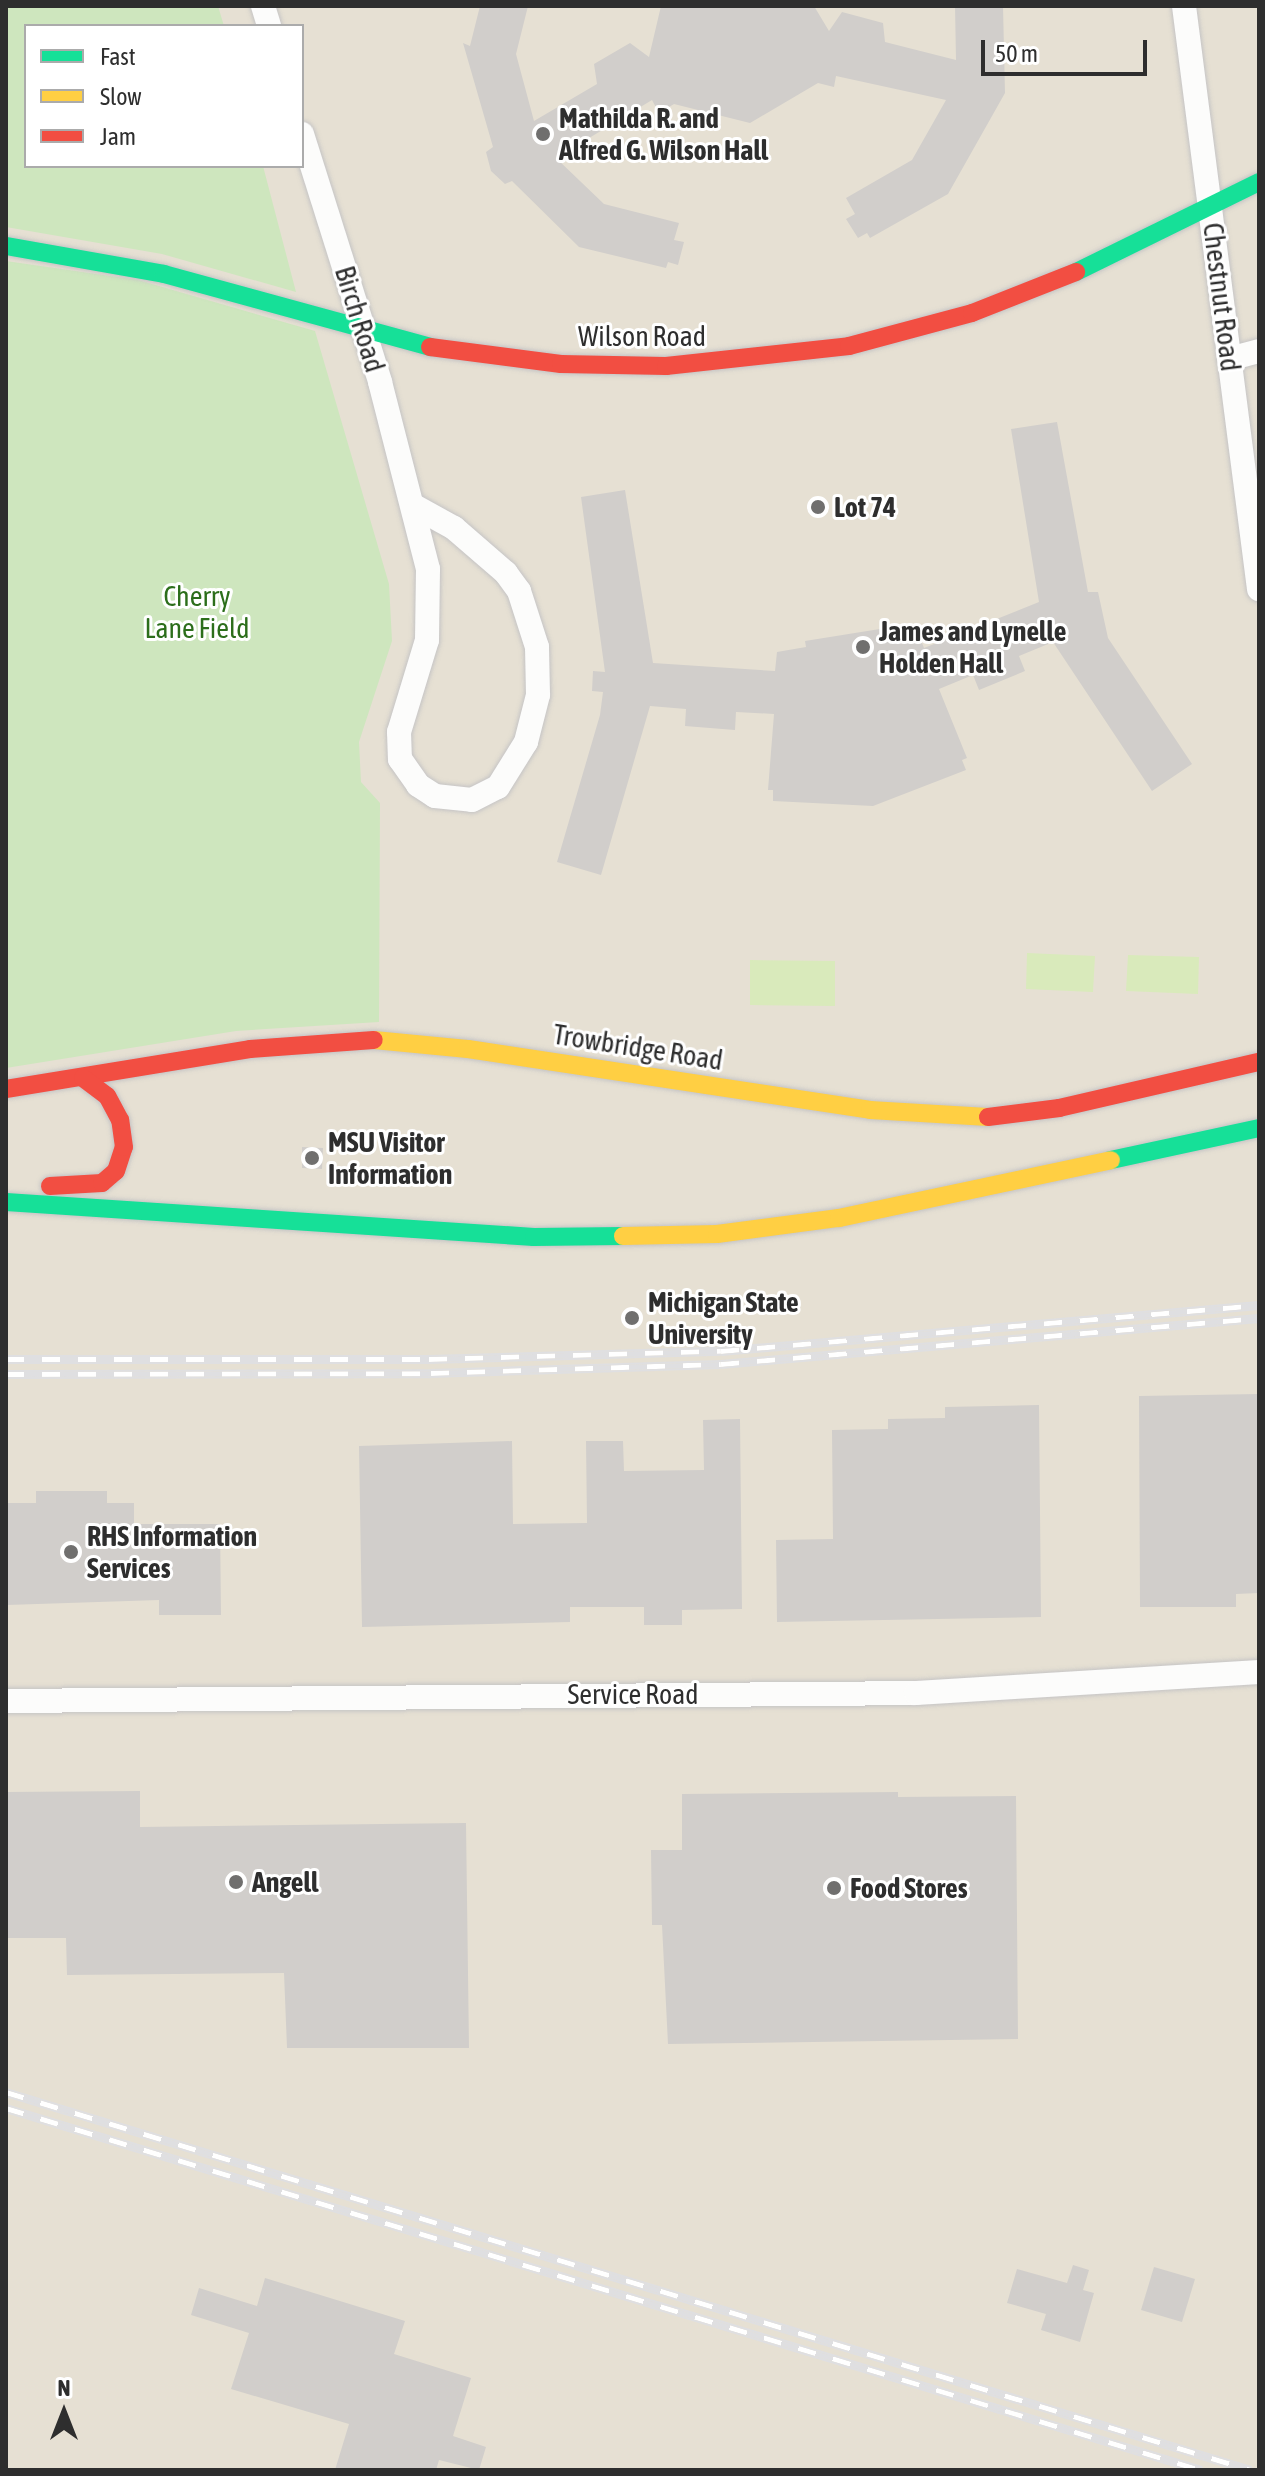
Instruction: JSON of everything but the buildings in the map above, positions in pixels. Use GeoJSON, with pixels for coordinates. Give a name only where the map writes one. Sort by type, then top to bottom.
{"type":"FeatureCollection","features":[{"type":"Feature","properties":{"kind":"street","name":"Chestnut Road"},"geometry":{"type":"LineString","coordinates":[[1184,6],[1259,589]]}},
{"type":"Feature","properties":{"kind":"street","name":"Birch Road"},"geometry":{"type":"LineString","coordinates":[[304,140],[414,506],[430,604],[422,667],[399,732],[400,759],[418,785],[435,796],[472,800],[498,787],[526,742],[538,695],[537,647],[519,591],[506,573],[454,528],[414,506]]}},
{"type":"Feature","properties":{"kind":"street","name":"Wilson Road"},"geometry":{"type":"LineString","coordinates":[[6,246],[164,274],[363,332],[456,353],[561,364],[666,366],[813,352],[931,325],[1020,297],[1259,182]]}},
{"type":"Feature","properties":{"kind":"street"},"geometry":{"type":"LineString","coordinates":[[1229,359],[1259,351]]}},
{"type":"Feature","properties":{"kind":"street","name":"Trowbridge Road"},"geometry":{"type":"LineString","coordinates":[[6,1089],[250,1049],[369,1040],[468,1049],[870,1110],[990,1117],[1059,1108],[1259,1062]]}},
{"type":"Feature","properties":{"kind":"street"},"geometry":{"type":"LineString","coordinates":[[6,1184],[79,1187],[102,1183],[116,1171],[124,1147],[120,1120],[107,1096],[83,1078]]}},
{"type":"Feature","properties":{"kind":"street"},"geometry":{"type":"LineString","coordinates":[[6,1202],[534,1237],[717,1234],[839,1218],[1259,1128]]}},
{"type":"Feature","properties":{"kind":"street","name":"Service Road"},"geometry":{"type":"LineString","coordinates":[[6,1701],[916,1693],[1259,1672]]}},
{"type":"Feature","properties":{"kind":"shaded area","name":"Michigan State University"},"geometry":{"type":"Polygon","coordinates":[[[6,6],[1259,6],[1259,2470],[6,2470],[6,6]]]}},
{"type":"Feature","properties":{"kind":"green space"},"geometry":{"type":"Polygon","coordinates":[[[6,6],[218,6],[223,24],[24,24],[24,168],[264,168],[296,292],[162,254],[6,227],[6,6]]]}},
{"type":"Feature","properties":{"kind":"green space","name":"Cherry Lane Field"},"geometry":{"type":"Polygon","coordinates":[[[6,261],[138,280],[315,331],[389,584],[392,641],[359,742],[361,782],[380,803],[379,1022],[236,1031],[6,1068],[6,261]]]}},
{"type":"Feature","properties":{"kind":"green space"},"geometry":{"type":"Polygon","coordinates":[[[1027,953],[1095,956],[1093,992],[1026,989],[1027,953]]]}},
{"type":"Feature","properties":{"kind":"green space"},"geometry":{"type":"Polygon","coordinates":[[[1128,955],[1199,957],[1198,994],[1126,991],[1128,955]]]}},
{"type":"Feature","properties":{"kind":"green space"},"geometry":{"type":"Polygon","coordinates":[[[750,960],[835,961],[835,1006],[750,1005],[750,960]]]}},
{"type":"Feature","properties":{"kind":"railway"},"geometry":{"type":"LineString","coordinates":[[6,1359],[429,1359],[721,1351],[1259,1305]]}},
{"type":"Feature","properties":{"kind":"railway"},"geometry":{"type":"LineString","coordinates":[[6,1374],[431,1373],[721,1364],[1259,1318]]}},
{"type":"Feature","properties":{"kind":"railway"},"geometry":{"type":"LineString","coordinates":[[6,2092],[1251,2470]]}},
{"type":"Feature","properties":{"kind":"railway"},"geometry":{"type":"LineString","coordinates":[[6,2108],[1201,2470]]}},
{"type":"Feature","properties":{"kind":"traffic: fast"},"geometry":{"type":"LineString","coordinates":[[1076,272],[1259,182]]}},
{"type":"Feature","properties":{"kind":"traffic: fast"},"geometry":{"type":"LineString","coordinates":[[6,246],[164,274],[430,347]]}},
{"type":"Feature","properties":{"kind":"traffic: fast"},"geometry":{"type":"LineString","coordinates":[[1111,1160],[1259,1128]]}},
{"type":"Feature","properties":{"kind":"traffic: fast"},"geometry":{"type":"LineString","coordinates":[[6,1202],[534,1237],[623,1236]]}},
{"type":"Feature","properties":{"kind":"traffic: slow"},"geometry":{"type":"LineString","coordinates":[[374,1040],[468,1049],[870,1110],[988,1117]]}},
{"type":"Feature","properties":{"kind":"traffic: slow"},"geometry":{"type":"LineString","coordinates":[[623,1236],[717,1234],[839,1218],[1111,1160]]}},
{"type":"Feature","properties":{"kind":"traffic: jam"},"geometry":{"type":"LineString","coordinates":[[430,347],[561,364],[666,366],[849,346],[972,313],[1076,272]]}},
{"type":"Feature","properties":{"kind":"traffic: jam"},"geometry":{"type":"LineString","coordinates":[[6,1089],[250,1049],[374,1040]]}},
{"type":"Feature","properties":{"kind":"traffic: jam"},"geometry":{"type":"LineString","coordinates":[[988,1117],[1059,1108],[1259,1062]]}},
{"type":"Feature","properties":{"kind":"traffic: jam"},"geometry":{"type":"LineString","coordinates":[[50,1186],[102,1183],[116,1171],[124,1147],[120,1120],[107,1096],[83,1078]]}},
{"type":"Feature","properties":{"kind":"place","name":"Mathilda R. and Alfred G. Wilson Hall"},"geometry":{"type":"Point","coordinates":[543,134]}},
{"type":"Feature","properties":{"kind":"place","name":"Lot 74"},"geometry":{"type":"Point","coordinates":[818,507]}},
{"type":"Feature","properties":{"kind":"place","name":"James and Lynelle Holden Hall"},"geometry":{"type":"Point","coordinates":[863,647]}},
{"type":"Feature","properties":{"kind":"place","name":"MSU Visitor Information"},"geometry":{"type":"Point","coordinates":[312,1158]}},
{"type":"Feature","properties":{"kind":"place","name":"Michigan State University"},"geometry":{"type":"Point","coordinates":[632,1318]}},
{"type":"Feature","properties":{"kind":"place","name":"RHS Information Services"},"geometry":{"type":"Point","coordinates":[71,1552]}},
{"type":"Feature","properties":{"kind":"place","name":"Angell"},"geometry":{"type":"Point","coordinates":[236,1882]}},
{"type":"Feature","properties":{"kind":"place","name":"Food Stores"},"geometry":{"type":"Point","coordinates":[834,1888]}}]}
